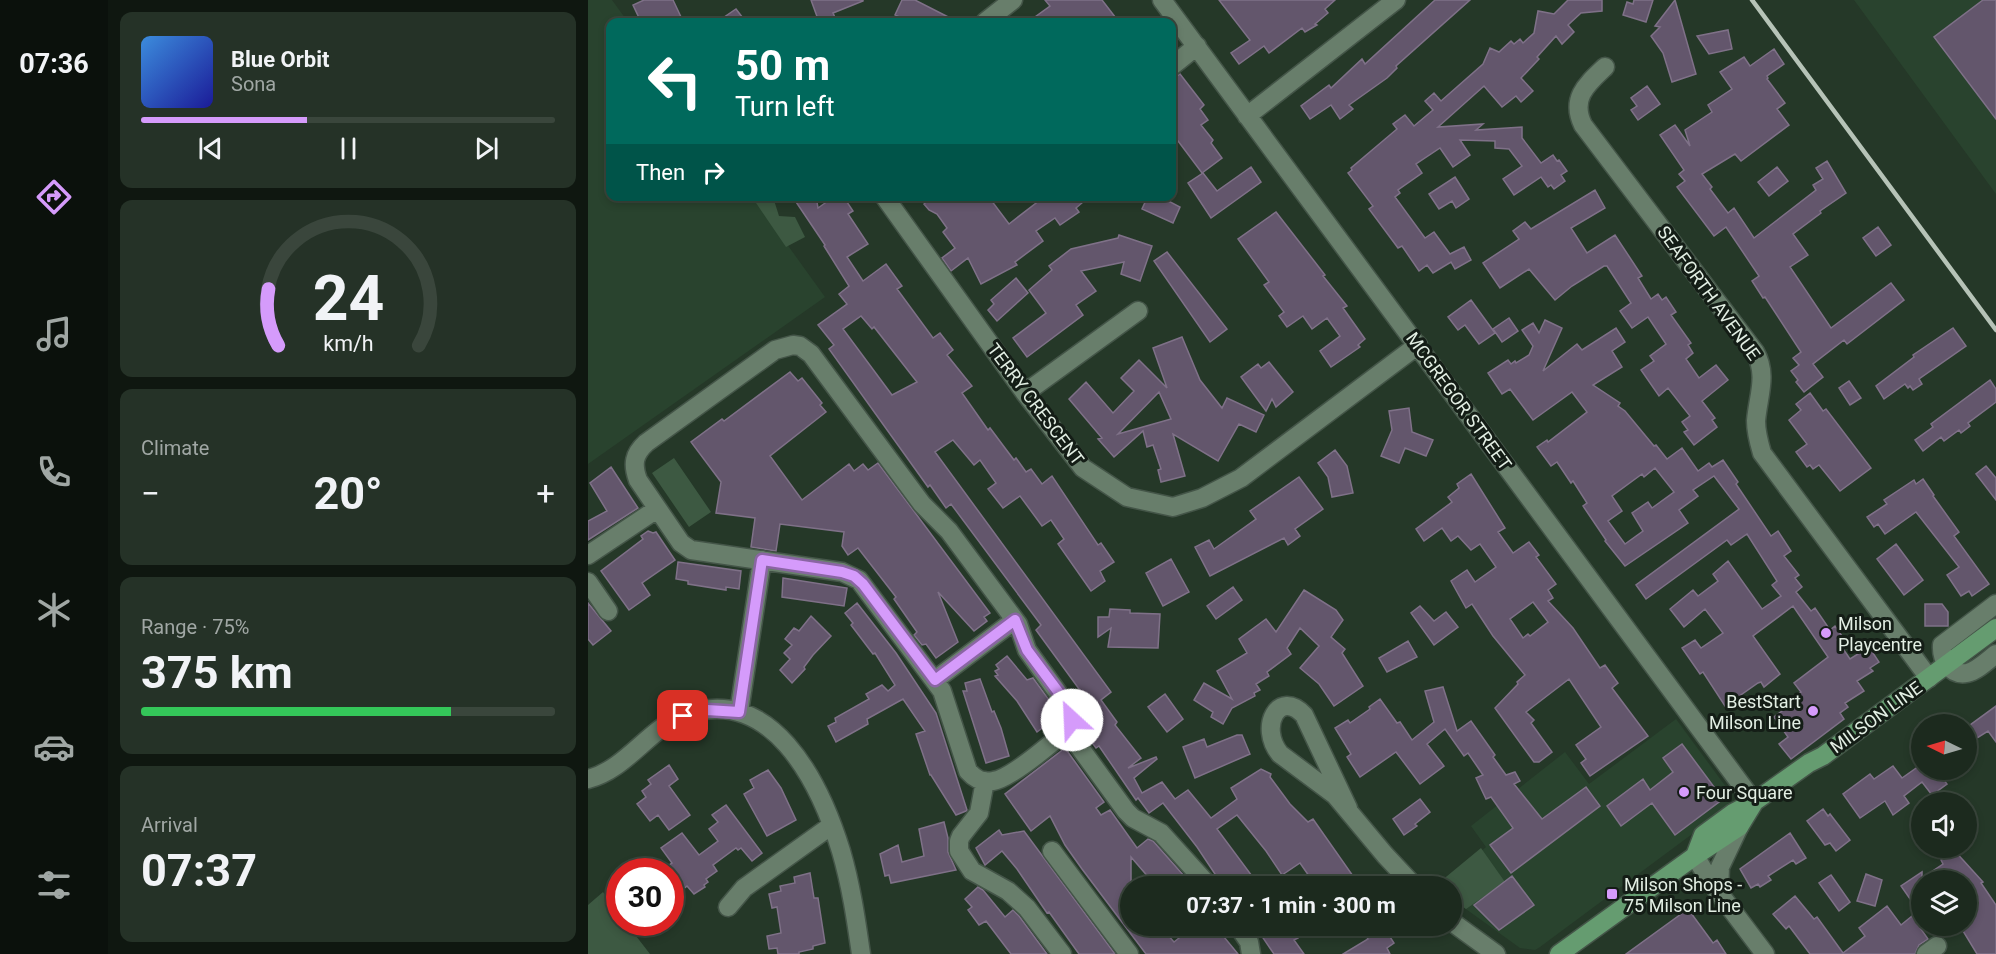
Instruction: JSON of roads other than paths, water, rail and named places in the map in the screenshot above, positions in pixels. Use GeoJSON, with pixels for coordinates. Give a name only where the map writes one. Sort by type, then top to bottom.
{"type":"FeatureCollection","features":[{"type":"Feature","properties":{"kind":"main road","name":"MILSON LINE"},"geometry":{"type":"LineString","coordinates":[[1695,856],[1703,835],[1733,813],[1754,802],[1809,763],[1823,756],[1996,628]]}},
{"type":"Feature","properties":{"kind":"main road","name":"MILSON LINE"},"geometry":{"type":"LineString","coordinates":[[1559,954],[1739,827],[1754,802]]}},
{"type":"Feature","properties":{"kind":"street"},"geometry":{"type":"LineString","coordinates":[[991,18],[1013,0]]}},
{"type":"Feature","properties":{"kind":"street","name":"MCGREGOR STREET"},"geometry":{"type":"LineString","coordinates":[[1162,0],[1176,18]]}},
{"type":"Feature","properties":{"kind":"street"},"geometry":{"type":"LineString","coordinates":[[1247,116],[1396,0]]}},
{"type":"Feature","properties":{"kind":"street","name":"MCGREGOR STREET"},"geometry":{"type":"LineString","coordinates":[[1176,18],[1754,802]]}},
{"type":"Feature","properties":{"kind":"street"},"geometry":{"type":"LineString","coordinates":[[1176,63],[1197,46]]}},
{"type":"Feature","properties":{"kind":"street","name":"SEAFORTH AVENUE"},"geometry":{"type":"LineString","coordinates":[[1605,67],[1585,86],[1582,92],[1579,112],[1583,124],[1755,352],[1762,375],[1756,423],[1762,453],[1929,678]]}},
{"type":"Feature","properties":{"kind":"street","name":"TERRY CRESCENT"},"geometry":{"type":"LineString","coordinates":[[888,201],[1025,393],[1083,468],[1127,497],[1173,507],[1202,498],[1241,478],[1418,345]]}},
{"type":"Feature","properties":{"kind":"street"},"geometry":{"type":"LineString","coordinates":[[1025,393],[1138,311]]}},
{"type":"Feature","properties":{"kind":"street"},"geometry":{"type":"LineString","coordinates":[[788,346],[800,346],[817,361],[922,504],[950,531],[1015,620],[1027,650],[1071,711],[1072,720],[1067,730],[1010,774],[997,780],[984,782],[975,778],[968,771],[946,699],[935,680],[863,584],[854,576],[842,572],[762,560],[687,548],[657,509],[636,474],[634,459],[640,449],[775,350],[788,346]]}},
{"type":"Feature","properties":{"kind":"street"},"geometry":{"type":"LineString","coordinates":[[588,555],[657,509]]}},
{"type":"Feature","properties":{"kind":"street"},"geometry":{"type":"LineString","coordinates":[[739,712],[762,560]]}},
{"type":"Feature","properties":{"kind":"street"},"geometry":{"type":"LineString","coordinates":[[588,582],[608,611]]}},
{"type":"Feature","properties":{"kind":"street"},"geometry":{"type":"LineString","coordinates":[[1996,604],[1942,645],[1942,657],[1946,665],[1959,672],[1969,673],[1996,654]]}},
{"type":"Feature","properties":{"kind":"street"},"geometry":{"type":"LineString","coordinates":[[935,680],[1015,620]]}},
{"type":"Feature","properties":{"kind":"street"},"geometry":{"type":"LineString","coordinates":[[1348,808],[1304,715],[1300,710],[1288,706],[1276,712],[1270,728],[1272,742],[1280,754],[1321,782],[1348,808],[1405,876]]}},
{"type":"Feature","properties":{"kind":"street"},"geometry":{"type":"LineString","coordinates":[[588,779],[601,775],[664,727],[683,716],[707,710],[739,712],[761,721],[793,751],[832,825],[849,882],[861,954]]}},
{"type":"Feature","properties":{"kind":"street"},"geometry":{"type":"LineString","coordinates":[[1067,730],[1126,811],[1169,841],[1200,876]]}},
{"type":"Feature","properties":{"kind":"street"},"geometry":{"type":"LineString","coordinates":[[984,782],[980,813],[961,836],[959,851],[967,865],[977,875],[1008,891],[1027,908],[1062,954]]}},
{"type":"Feature","properties":{"kind":"street"},"geometry":{"type":"LineString","coordinates":[[728,907],[744,888],[832,825]]}},
{"type":"Feature","properties":{"kind":"street"},"geometry":{"type":"LineString","coordinates":[[1719,893],[1719,867],[1739,827]]}},
{"type":"Feature","properties":{"kind":"street"},"geometry":{"type":"LineString","coordinates":[[1052,852],[1129,954]]}},
{"type":"Feature","properties":{"kind":"street"},"geometry":{"type":"LineString","coordinates":[[1695,856],[1719,893],[1765,954]]}},
{"type":"Feature","properties":{"kind":"street"},"geometry":{"type":"LineString","coordinates":[[1462,929],[1496,954]]}},
{"type":"Feature","properties":{"kind":"street"},"geometry":{"type":"LineString","coordinates":[[1246,936],[1250,942],[1251,954]]}},
{"type":"Feature","properties":{"kind":"railway"},"geometry":{"type":"LineString","coordinates":[[1752,0],[1996,330]]}},
{"type":"Feature","properties":{"kind":"place","name":"Milson Playcentre"},"geometry":{"type":"Point","coordinates":[1826,633]}},
{"type":"Feature","properties":{"kind":"place","name":"BestStart Milson Line"},"geometry":{"type":"Point","coordinates":[1813,711]}},
{"type":"Feature","properties":{"kind":"place","name":"Four Square"},"geometry":{"type":"Point","coordinates":[1684,792]}},
{"type":"Feature","properties":{"kind":"place","name":"Milson Shops - 75 Milson Line"},"geometry":{"type":"Point","coordinates":[1612,894]}}]}
